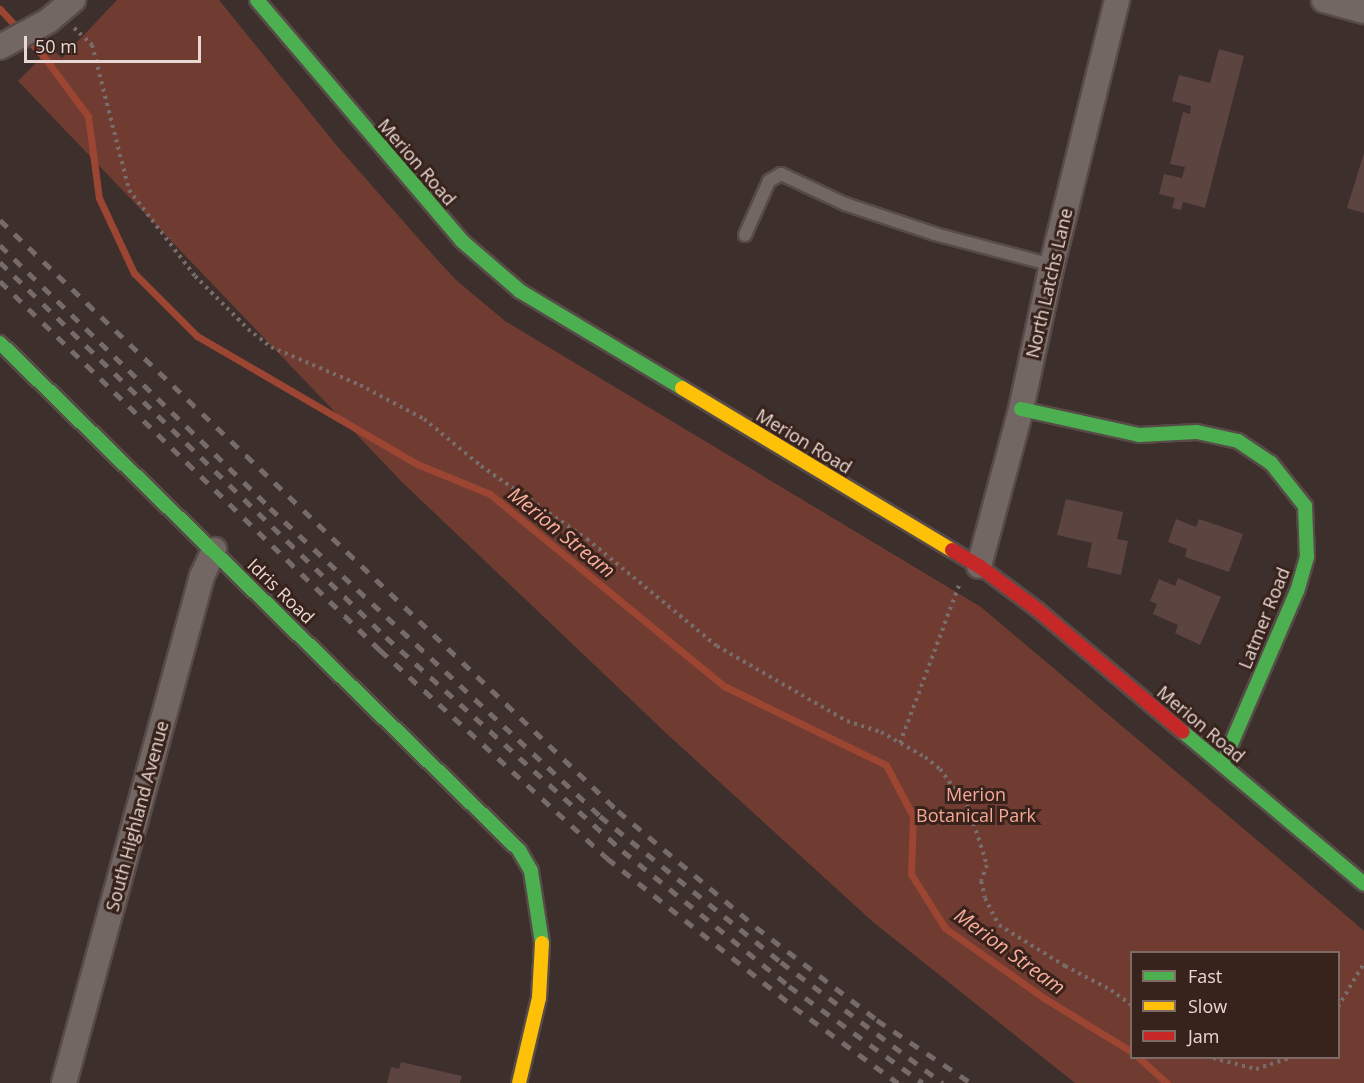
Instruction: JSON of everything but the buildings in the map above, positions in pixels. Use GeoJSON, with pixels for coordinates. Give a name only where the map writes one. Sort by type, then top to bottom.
{"type":"FeatureCollection","features":[{"type":"Feature","properties":{"kind":"street","name":"Merion Road"},"geometry":{"type":"LineString","coordinates":[[257,0],[462,241],[511,285],[572,325],[974,563],[1038,609],[1364,884]]}},
{"type":"Feature","properties":{"kind":"street","name":"North Latchs Lane"},"geometry":{"type":"LineString","coordinates":[[974,563],[1021,409],[1052,265],[1117,0]]}},
{"type":"Feature","properties":{"kind":"street"},"geometry":{"type":"LineString","coordinates":[[1324,0],[1364,11]]}},
{"type":"Feature","properties":{"kind":"street"},"geometry":{"type":"LineString","coordinates":[[5,45],[66,6]]}},
{"type":"Feature","properties":{"kind":"street","name":"Idris Road"},"geometry":{"type":"LineString","coordinates":[[0,343],[519,850],[531,871],[540,924],[541,971],[539,998],[519,1083]]}},
{"type":"Feature","properties":{"kind":"street","name":"Latmer Road"},"geometry":{"type":"LineString","coordinates":[[1021,409],[1089,426],[1139,435],[1197,432],[1238,441],[1271,463],[1305,506],[1307,557],[1297,591],[1222,765]]}},
{"type":"Feature","properties":{"kind":"street","name":"South Highland Avenue"},"geometry":{"type":"LineString","coordinates":[[64,1083],[202,576],[213,550]]}},
{"type":"Feature","properties":{"kind":"lane"},"geometry":{"type":"LineString","coordinates":[[745,235],[769,181],[781,174],[845,204],[935,234],[1052,265]]}},
{"type":"Feature","properties":{"kind":"path"},"geometry":{"type":"LineString","coordinates":[[66,6],[92,45],[129,190],[195,276],[248,329],[271,347],[360,385],[424,419],[481,466],[587,538],[660,602],[717,646],[847,721],[881,732],[940,769],[969,809],[987,865],[981,880],[985,898],[999,925],[1014,937],[1111,990],[1130,1004]]}},
{"type":"Feature","properties":{"kind":"path"},"geometry":{"type":"LineString","coordinates":[[900,743],[974,563]]}},
{"type":"Feature","properties":{"kind":"path"},"geometry":{"type":"LineString","coordinates":[[1340,1005],[1364,963]]}},
{"type":"Feature","properties":{"kind":"path"},"geometry":{"type":"LineString","coordinates":[[1217,1059],[1256,1069],[1287,1059]]}},
{"type":"Feature","properties":{"kind":"green space","name":"Merion Botanical Park"},"geometry":{"type":"Polygon","coordinates":[[[117,0],[219,0],[337,146],[433,255],[456,280],[505,321],[981,607],[1364,931],[1364,1083],[1075,1083],[873,922],[667,734],[402,482],[18,81],[51,48],[62,58],[117,0]]]}},
{"type":"Feature","properties":{"kind":"waterway","name":"Merion Stream"},"geometry":{"type":"LineString","coordinates":[[0,9],[44,57],[88,116],[99,198],[134,273],[197,336],[417,464],[490,494],[724,686],[886,765],[913,816],[911,874],[945,928],[1044,998],[1130,1051]]}},
{"type":"Feature","properties":{"kind":"waterway","name":"Merion Stream"},"geometry":{"type":"LineString","coordinates":[[1140,1059],[1167,1083]]}},
{"type":"Feature","properties":{"kind":"railway"},"geometry":{"type":"LineString","coordinates":[[0,220],[618,811],[756,927],[877,1020],[971,1083]]}},
{"type":"Feature","properties":{"kind":"railway"},"geometry":{"type":"LineString","coordinates":[[0,245],[270,508],[600,816],[781,962],[943,1083]]}},
{"type":"Feature","properties":{"kind":"railway"},"geometry":{"type":"LineString","coordinates":[[0,262],[386,637],[623,851],[789,986],[923,1083]]}},
{"type":"Feature","properties":{"kind":"railway"},"geometry":{"type":"LineString","coordinates":[[0,281],[380,650],[607,858],[794,1007],[898,1083]]}},
{"type":"Feature","properties":{"kind":"traffic: fast"},"geometry":{"type":"LineString","coordinates":[[257,0],[462,241],[520,291],[682,388]]}},
{"type":"Feature","properties":{"kind":"traffic: fast"},"geometry":{"type":"LineString","coordinates":[[0,343],[519,850],[531,871],[542,943]]}},
{"type":"Feature","properties":{"kind":"traffic: fast"},"geometry":{"type":"LineString","coordinates":[[1021,409],[1139,435],[1197,432],[1238,441],[1271,463],[1305,506],[1307,557],[1297,591],[1222,765]]}},
{"type":"Feature","properties":{"kind":"traffic: fast"},"geometry":{"type":"LineString","coordinates":[[1183,732],[1364,884]]}},
{"type":"Feature","properties":{"kind":"traffic: slow"},"geometry":{"type":"LineString","coordinates":[[682,388],[952,550]]}},
{"type":"Feature","properties":{"kind":"traffic: slow"},"geometry":{"type":"LineString","coordinates":[[519,1083],[539,998],[542,943]]}},
{"type":"Feature","properties":{"kind":"traffic: jam"},"geometry":{"type":"LineString","coordinates":[[952,550],[979,566],[1038,610],[1183,732]]}}]}
